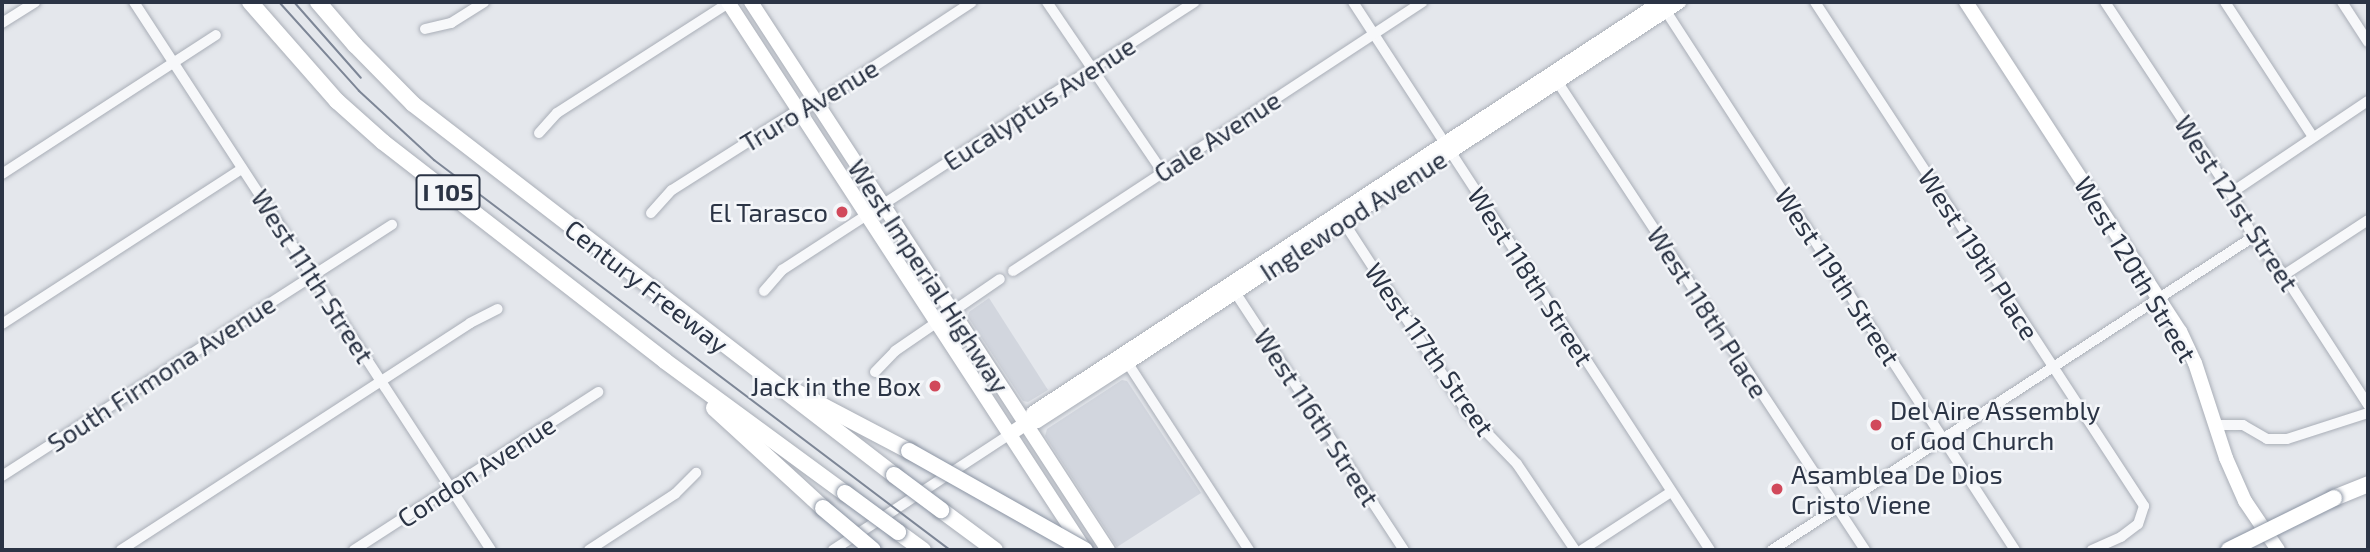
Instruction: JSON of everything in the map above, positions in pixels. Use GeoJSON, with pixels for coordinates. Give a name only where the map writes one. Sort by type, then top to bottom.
{"type":"FeatureCollection","features":[{"type":"Feature","properties":{"kind":"highway","name":"Century Freeway"},"geometry":{"type":"LineString","coordinates":[[250,2],[337,101],[383,142],[665,361],[923,550]]}},
{"type":"Feature","properties":{"kind":"highway","name":"Century Freeway"},"geometry":{"type":"LineString","coordinates":[[318,2],[355,45],[413,104],[759,373],[995,550]]}},
{"type":"Feature","properties":{"kind":"highway"},"geometry":{"type":"LineString","coordinates":[[665,361],[823,508],[873,550]]}},
{"type":"Feature","properties":{"kind":"highway"},"geometry":{"type":"LineString","coordinates":[[759,373],[909,451],[1085,550]]}},
{"type":"Feature","properties":{"kind":"highway"},"geometry":{"type":"LineString","coordinates":[[2230,550],[2368,484]]}},
{"type":"Feature","properties":{"kind":"main road","name":"West Imperial Highway"},"geometry":{"type":"LineString","coordinates":[[729,2],[1085,550]]}},
{"type":"Feature","properties":{"kind":"main road","name":"West Imperial Highway"},"geometry":{"type":"LineString","coordinates":[[751,2],[1108,550]]}},
{"type":"Feature","properties":{"kind":"main road","name":"Inglewood Avenue"},"geometry":{"type":"LineString","coordinates":[[1010,434],[1025,424],[1032,413],[1124,358],[1663,5],[1679,2]]}},
{"type":"Feature","properties":{"kind":"main road","name":"West 120th Street"},"geometry":{"type":"LineString","coordinates":[[1966,2],[2159,298],[2195,363],[2214,425],[2245,501],[2278,550]]}},
{"type":"Feature","properties":{"kind":"street"},"geometry":{"type":"LineString","coordinates":[[2,23],[35,2]]}},
{"type":"Feature","properties":{"kind":"street","name":"West 111th Street"},"geometry":{"type":"LineString","coordinates":[[134,2],[491,550]]}},
{"type":"Feature","properties":{"kind":"street"},"geometry":{"type":"LineString","coordinates":[[425,29],[451,23],[484,2]]}},
{"type":"Feature","properties":{"kind":"street"},"geometry":{"type":"LineString","coordinates":[[539,133],[557,113],[729,2]]}},
{"type":"Feature","properties":{"kind":"street","name":"Truro Avenue"},"geometry":{"type":"LineString","coordinates":[[651,214],[672,190],[797,110],[815,103],[972,2]]}},
{"type":"Feature","properties":{"kind":"street"},"geometry":{"type":"LineString","coordinates":[[1047,2],[1092,69],[1099,74],[1162,171]]}},
{"type":"Feature","properties":{"kind":"street","name":"Eucalyptus Avenue"},"geometry":{"type":"LineString","coordinates":[[884,206],[1195,2]]}},
{"type":"Feature","properties":{"kind":"street","name":"West 118th Street"},"geometry":{"type":"LineString","coordinates":[[1353,2],[1710,550]]}},
{"type":"Feature","properties":{"kind":"street","name":"Gale Avenue"},"geometry":{"type":"LineString","coordinates":[[1013,271],[1422,2]]}},
{"type":"Feature","properties":{"kind":"street","name":"West 119th Place"},"geometry":{"type":"LineString","coordinates":[[1815,2],[2144,506],[2138,524],[2121,537],[2092,550]]}},
{"type":"Feature","properties":{"kind":"street","name":"West 121st Street"},"geometry":{"type":"LineString","coordinates":[[2105,2],[2231,193],[2253,237],[2284,275],[2368,405]]}},
{"type":"Feature","properties":{"kind":"street"},"geometry":{"type":"LineString","coordinates":[[2225,2],[2313,137]]}},
{"type":"Feature","properties":{"kind":"street"},"geometry":{"type":"LineString","coordinates":[[2342,2],[2368,42]]}},
{"type":"Feature","properties":{"kind":"street","name":"West 119th Street"},"geometry":{"type":"LineString","coordinates":[[1663,5],[2015,550]]}},
{"type":"Feature","properties":{"kind":"street"},"geometry":{"type":"LineString","coordinates":[[2,174],[216,35]]}},
{"type":"Feature","properties":{"kind":"street","name":"West 118th Place"},"geometry":{"type":"LineString","coordinates":[[1555,77],[1865,550]]}},
{"type":"Feature","properties":{"kind":"street"},"geometry":{"type":"LineString","coordinates":[[2231,193],[2368,100]]}},
{"type":"Feature","properties":{"kind":"street"},"geometry":{"type":"LineString","coordinates":[[2,324],[242,169]]}},
{"type":"Feature","properties":{"kind":"street"},"geometry":{"type":"LineString","coordinates":[[764,292],[782,270],[884,206]]}},
{"type":"Feature","properties":{"kind":"street","name":"West 117th Street"},"geometry":{"type":"LineString","coordinates":[[1340,217],[1467,412],[1517,464],[1575,550]]}},
{"type":"Feature","properties":{"kind":"street"},"geometry":{"type":"LineString","coordinates":[[2284,275],[2368,220]]}},
{"type":"Feature","properties":{"kind":"street","name":"South Firmona Avenue"},"geometry":{"type":"LineString","coordinates":[[2,476],[392,225]]}},
{"type":"Feature","properties":{"kind":"street"},"geometry":{"type":"LineString","coordinates":[[1772,550],[2253,237]]}},
{"type":"Feature","properties":{"kind":"street"},"geometry":{"type":"LineString","coordinates":[[875,372],[895,351],[1000,279]]}},
{"type":"Feature","properties":{"kind":"street","name":"West 116th Street"},"geometry":{"type":"LineString","coordinates":[[1232,288],[1404,550]]}},
{"type":"Feature","properties":{"kind":"street"},"geometry":{"type":"LineString","coordinates":[[121,550],[470,323],[498,309]]}},
{"type":"Feature","properties":{"kind":"street"},"geometry":{"type":"LineString","coordinates":[[1124,358],[1249,550]]}},
{"type":"Feature","properties":{"kind":"street","name":"Condon Avenue"},"geometry":{"type":"LineString","coordinates":[[355,550],[598,392]]}},
{"type":"Feature","properties":{"kind":"street"},"geometry":{"type":"LineString","coordinates":[[2214,425],[2243,425],[2276,440],[2368,413]]}},
{"type":"Feature","properties":{"kind":"street"},"geometry":{"type":"LineString","coordinates":[[833,550],[1010,434]]}},
{"type":"Feature","properties":{"kind":"street"},"geometry":{"type":"LineString","coordinates":[[589,550],[675,494],[696,473]]}},
{"type":"Feature","properties":{"kind":"street"},"geometry":{"type":"LineString","coordinates":[[1582,550],[1671,492]]}},
{"type":"Feature","properties":{"kind":"shaded area"},"geometry":{"type":"Polygon","coordinates":[[[989,298],[1048,390],[1028,402],[1023,401],[968,317],[969,312],[989,298]]]}},
{"type":"Feature","properties":{"kind":"shaded area"},"geometry":{"type":"Polygon","coordinates":[[[1122,380],[1127,381],[1201,493],[1117,547],[1045,436],[1047,429],[1122,380]]]}},
{"type":"Feature","properties":{"kind":"tram line"},"geometry":{"type":"LineString","coordinates":[[279,2],[359,91],[434,160],[950,550]]}},
{"type":"Feature","properties":{"kind":"tram line"},"geometry":{"type":"LineString","coordinates":[[294,2],[361,78]]}},
{"type":"Feature","properties":{"kind":"place","name":"El Tarasco"},"geometry":{"type":"Point","coordinates":[842,212]}},
{"type":"Feature","properties":{"kind":"place","name":"Jack in the Box"},"geometry":{"type":"Point","coordinates":[935,386]}},
{"type":"Feature","properties":{"kind":"place","name":"Del Aire Assembly of God Church"},"geometry":{"type":"Point","coordinates":[1876,425]}},
{"type":"Feature","properties":{"kind":"place","name":"Asamblea De Dios Cristo Viene"},"geometry":{"type":"Point","coordinates":[1777,489]}}]}
